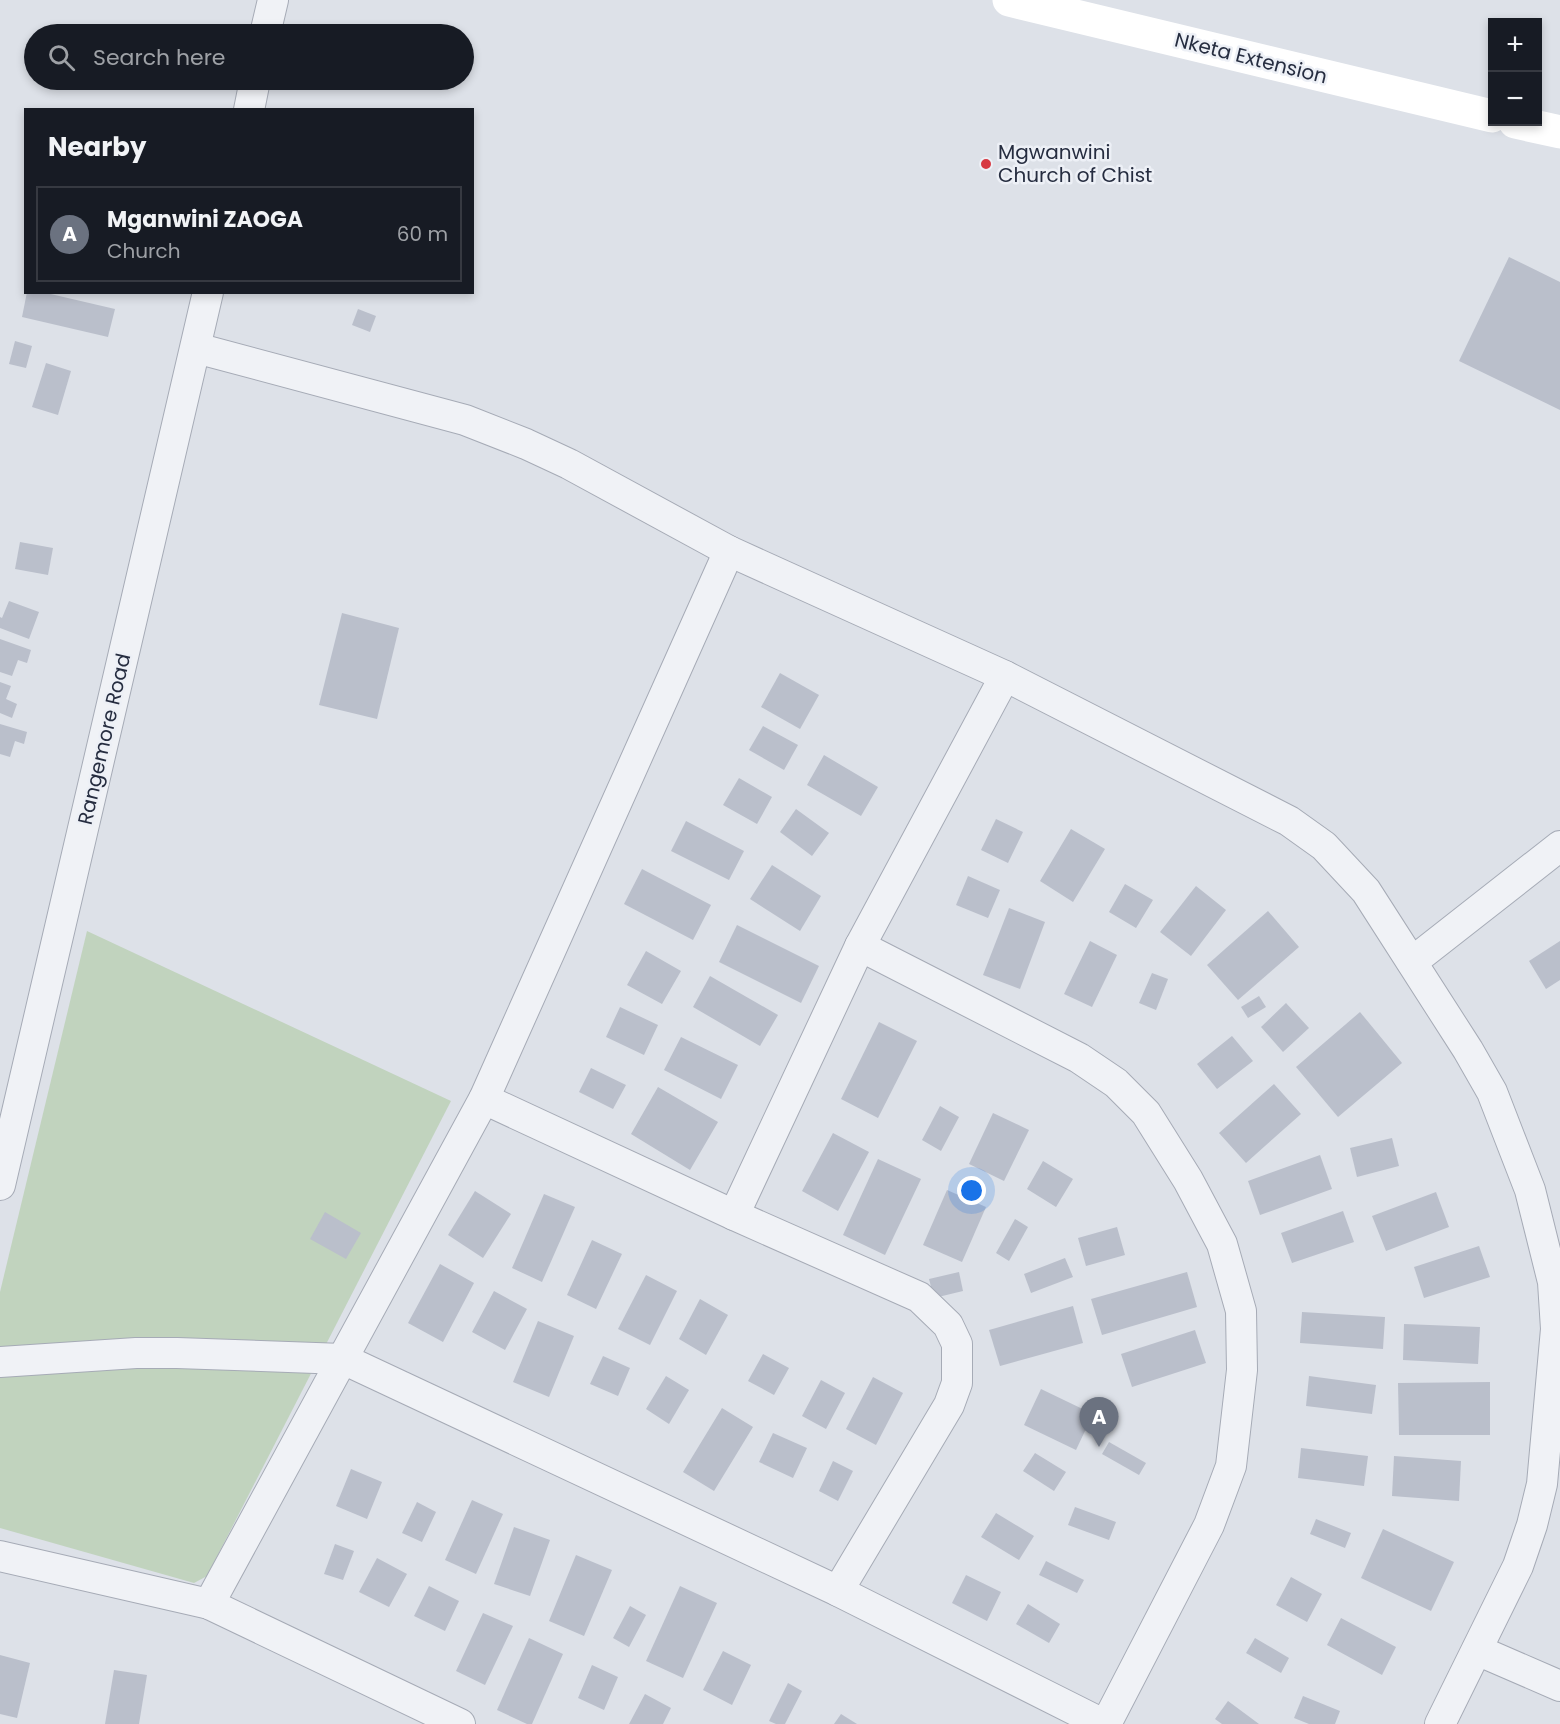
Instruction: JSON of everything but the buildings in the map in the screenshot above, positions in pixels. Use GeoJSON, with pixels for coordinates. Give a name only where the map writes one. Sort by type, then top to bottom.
{"type":"FeatureCollection","features":[{"type":"Feature","properties":{"kind":"street"},"geometry":{"type":"LineString","coordinates":[[267,24],[273,0]]}},
{"type":"Feature","properties":{"kind":"street","name":"Nketa Extension"},"geometry":{"type":"LineString","coordinates":[[1009,0],[1488,115]]}},
{"type":"Feature","properties":{"kind":"street"},"geometry":{"type":"LineString","coordinates":[[249,108],[253,90]]}},
{"type":"Feature","properties":{"kind":"street"},"geometry":{"type":"LineString","coordinates":[[1533,126],[1560,132]]}},
{"type":"Feature","properties":{"kind":"street","name":"Rangemore Road"},"geometry":{"type":"LineString","coordinates":[[0,1185],[208,294]]}},
{"type":"Feature","properties":{"kind":"street"},"geometry":{"type":"LineString","coordinates":[[196,348],[465,420],[569,464],[729,551],[1005,676],[1289,821],[1324,846],[1366,891],[1468,1050],[1492,1092],[1530,1190],[1553,1282],[1556,1329],[1542,1484],[1532,1525],[1518,1566],[1440,1724]]}},
{"type":"Feature","properties":{"kind":"street"},"geometry":{"type":"LineString","coordinates":[[209,1604],[484,1099],[729,551]]}},
{"type":"Feature","properties":{"kind":"street"},"geometry":{"type":"LineString","coordinates":[[734,1215],[860,946],[1005,676]]}},
{"type":"Feature","properties":{"kind":"street"},"geometry":{"type":"LineString","coordinates":[[1412,962],[1560,846]]}},
{"type":"Feature","properties":{"kind":"street"},"geometry":{"type":"LineString","coordinates":[[0,1362],[136,1353],[343,1359],[838,1591],[1105,1724],[1209,1524],[1231,1466],[1242,1370],[1240,1311],[1222,1244],[1188,1180],[1146,1113],[1116,1083],[1079,1058],[860,946]]}},
{"type":"Feature","properties":{"kind":"street"},"geometry":{"type":"LineString","coordinates":[[484,1099],[734,1215],[919,1297],[948,1325],[957,1344],[957,1383],[949,1405],[838,1591]]}},
{"type":"Feature","properties":{"kind":"street"},"geometry":{"type":"LineString","coordinates":[[0,1556],[209,1604],[460,1724]]}},
{"type":"Feature","properties":{"kind":"street"},"geometry":{"type":"LineString","coordinates":[[1477,1650],[1560,1686]]}},
{"type":"Feature","properties":{"kind":"green space"},"geometry":{"type":"Polygon","coordinates":[[[87,931],[451,1101],[207,1576],[194,1583],[0,1528],[0,1292],[87,931]]]}},
{"type":"Feature","properties":{"kind":"place","name":"Mgwanwini Church of Chist"},"geometry":{"type":"Point","coordinates":[986,164]}},
{"type":"Feature","properties":{"kind":"place","name":"Mganwini ZAOGA"},"geometry":{"type":"Point","coordinates":[1099,1447]}}]}
